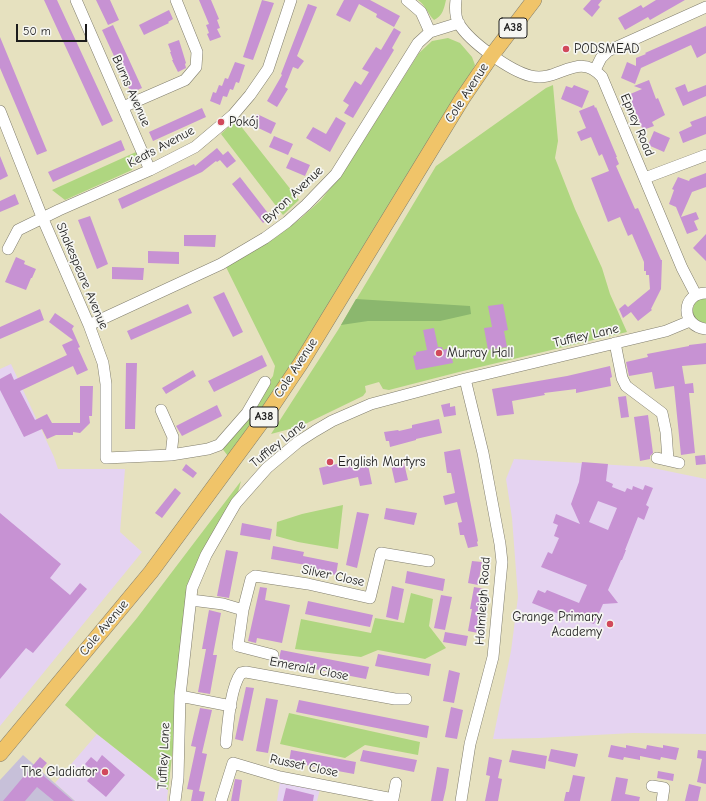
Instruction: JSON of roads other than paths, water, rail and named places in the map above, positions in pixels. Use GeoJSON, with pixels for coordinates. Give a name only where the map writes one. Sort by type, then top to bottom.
{"type":"FeatureCollection","features":[{"type":"Feature","properties":{"kind":"highway","name":"Cole Avenue"},"geometry":{"type":"LineString","coordinates":[[0,754],[151,572],[260,424],[301,363],[458,106],[492,55],[534,0]]}},
{"type":"Feature","properties":{"kind":"street","name":"Burns Avenue"},"geometry":{"type":"LineString","coordinates":[[76,0],[150,170]]}},
{"type":"Feature","properties":{"kind":"street"},"geometry":{"type":"LineString","coordinates":[[123,107],[185,80],[196,67],[197,52],[176,0]]}},
{"type":"Feature","properties":{"kind":"street","name":"Keats Avenue"},"geometry":{"type":"LineString","coordinates":[[8,250],[18,230],[150,170],[195,147],[233,115],[250,95],[268,69],[292,0]]}},
{"type":"Feature","properties":{"kind":"street"},"geometry":{"type":"LineString","coordinates":[[407,0],[421,12],[430,32]]}},
{"type":"Feature","properties":{"kind":"street"},"geometry":{"type":"LineString","coordinates":[[456,0],[455,11],[459,23],[471,39],[515,70],[531,76],[546,77],[572,67],[585,66],[595,70],[608,51],[706,7]]}},
{"type":"Feature","properties":{"kind":"street","name":"Byron Avenue"},"geometry":{"type":"LineString","coordinates":[[89,325],[224,262],[265,238],[292,218],[336,174],[418,43],[430,32],[459,23]]}},
{"type":"Feature","properties":{"kind":"street","name":"Epney Road"},"geometry":{"type":"LineString","coordinates":[[595,70],[602,77],[682,268],[701,294]]}},
{"type":"Feature","properties":{"kind":"street","name":"Shakespeare Avenue"},"geometry":{"type":"LineString","coordinates":[[0,111],[42,218],[89,325],[103,363],[106,384],[106,458],[171,454]]}},
{"type":"Feature","properties":{"kind":"street"},"geometry":{"type":"LineString","coordinates":[[645,178],[706,154]]}},
{"type":"Feature","properties":{"kind":"street"},"geometry":{"type":"LineString","coordinates":[[701,294],[691,299],[688,305],[687,313],[690,320],[699,328],[706,329]]}},
{"type":"Feature","properties":{"kind":"street","name":"Tuffley Lane"},"geometry":{"type":"LineString","coordinates":[[175,801],[178,778],[180,696],[192,588],[206,555],[219,530],[234,507],[268,468],[298,442],[332,421],[371,404],[465,379],[666,331],[690,320]]}},
{"type":"Feature","properties":{"kind":"street"},"geometry":{"type":"LineString","coordinates":[[616,343],[622,378],[626,386],[662,413],[666,432],[668,461]]}},
{"type":"Feature","properties":{"kind":"street","name":"Holmleigh Road"},"geometry":{"type":"LineString","coordinates":[[461,801],[470,744],[493,657],[502,562],[483,453],[465,379]]}},
{"type":"Feature","properties":{"kind":"street"},"geometry":{"type":"LineString","coordinates":[[161,410],[173,437],[171,454],[208,449],[219,445],[247,413],[265,382]]}},
{"type":"Feature","properties":{"kind":"street","name":"Silver Close"},"geometry":{"type":"LineString","coordinates":[[273,655],[238,646],[243,610],[251,579],[255,576],[308,584],[370,598],[381,553],[429,561]]}},
{"type":"Feature","properties":{"kind":"street"},"geometry":{"type":"LineString","coordinates":[[191,600],[223,604],[243,610]]}},
{"type":"Feature","properties":{"kind":"street","name":"Emerald Close"},"geometry":{"type":"LineString","coordinates":[[226,743],[231,706],[237,678],[241,673],[246,672],[394,699],[406,699]]}},
{"type":"Feature","properties":{"kind":"street"},"geometry":{"type":"LineString","coordinates":[[180,696],[231,706]]}},
{"type":"Feature","properties":{"kind":"street","name":"Russet Close"},"geometry":{"type":"LineString","coordinates":[[221,801],[233,763],[280,777],[393,799],[396,783]]}},
{"type":"Feature","properties":{"kind":"street"},"geometry":{"type":"LineString","coordinates":[[652,786],[664,788],[662,801]]}},
{"type":"Feature","properties":{"kind":"place","name":"PODSMEAD"},"geometry":{"type":"Point","coordinates":[566,49]}},
{"type":"Feature","properties":{"kind":"place","name":"Pokój"},"geometry":{"type":"Point","coordinates":[221,122]}},
{"type":"Feature","properties":{"kind":"place","name":"Murray Hall"},"geometry":{"type":"Point","coordinates":[439,353]}},
{"type":"Feature","properties":{"kind":"place","name":"English Martyrs"},"geometry":{"type":"Point","coordinates":[330,462]}},
{"type":"Feature","properties":{"kind":"place","name":"Grange Primary Academy"},"geometry":{"type":"Point","coordinates":[610,624]}},
{"type":"Feature","properties":{"kind":"place","name":"The Gladiator"},"geometry":{"type":"Point","coordinates":[105,772]}}]}
